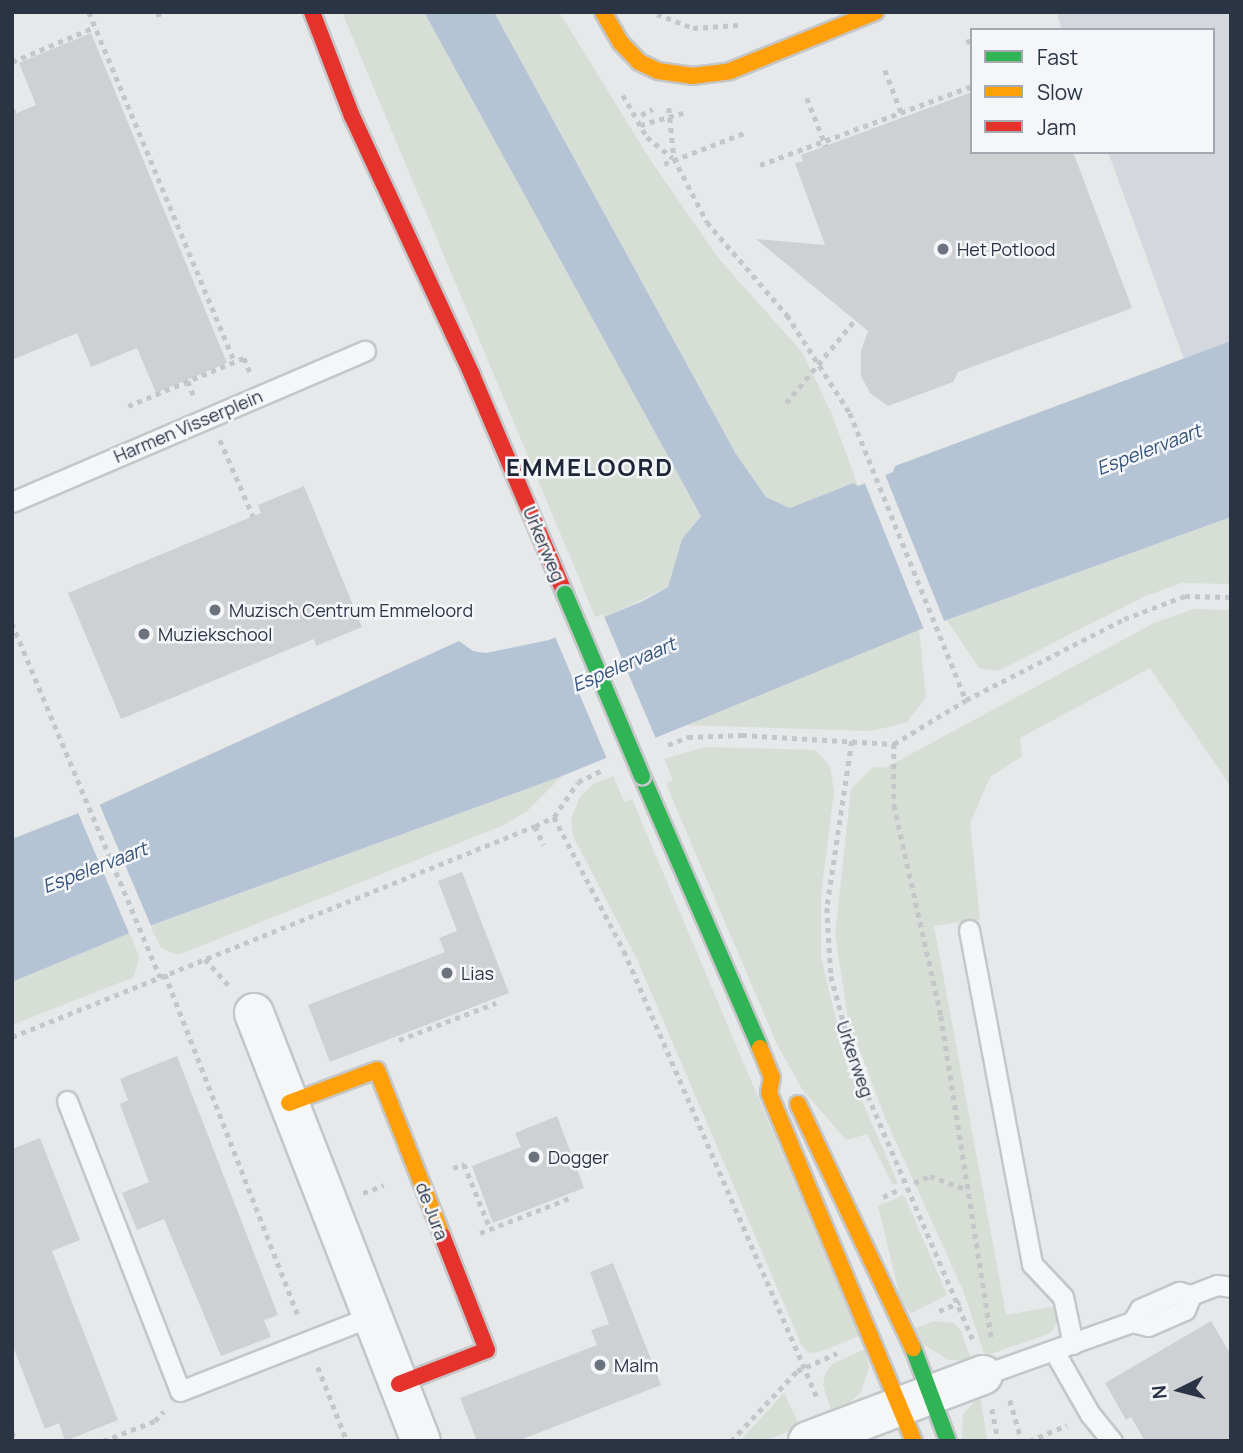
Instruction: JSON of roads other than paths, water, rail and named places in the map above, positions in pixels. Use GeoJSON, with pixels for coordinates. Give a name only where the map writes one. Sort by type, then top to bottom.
{"type":"FeatureCollection","features":[{"type":"Feature","properties":{"kind":"main road","name":"Urkerweg"},"geometry":{"type":"LineString","coordinates":[[312,12],[352,116],[472,375],[772,1077],[769,1093],[915,1400],[948,1441]]}},
{"type":"Feature","properties":{"kind":"main road"},"geometry":{"type":"LineString","coordinates":[[603,12],[628,53],[649,68],[670,74],[730,71],[875,12]]}},
{"type":"Feature","properties":{"kind":"main road","name":"de Jura"},"geometry":{"type":"LineString","coordinates":[[289,1104],[377,1070],[487,1350],[399,1384]]}},
{"type":"Feature","properties":{"kind":"main road","name":"Urkerweg"},"geometry":{"type":"LineString","coordinates":[[772,1077],[788,1084],[832,1169],[904,1325],[915,1400],[914,1441]]}},
{"type":"Feature","properties":{"kind":"street"},"geometry":{"type":"LineString","coordinates":[[254,1013],[421,1441]]}},
{"type":"Feature","properties":{"kind":"street"},"geometry":{"type":"LineString","coordinates":[[815,1424],[915,1400],[990,1374]]}},
{"type":"Feature","properties":{"kind":"lane","name":"Harmen Visserplein"},"geometry":{"type":"LineString","coordinates":[[12,502],[365,351]]}},
{"type":"Feature","properties":{"kind":"lane"},"geometry":{"type":"LineString","coordinates":[[969,930],[1032,1264],[1063,1297],[1063,1347],[1090,1414],[1112,1441]]}},
{"type":"Feature","properties":{"kind":"lane"},"geometry":{"type":"LineString","coordinates":[[67,1101],[180,1391],[372,1316]]}},
{"type":"Feature","properties":{"kind":"lane"},"geometry":{"type":"LineString","coordinates":[[990,1374],[1132,1322],[1149,1326],[1185,1310],[1191,1295],[1217,1285],[1231,1287]]}},
{"type":"Feature","properties":{"kind":"water","name":"Espelervaart"},"geometry":{"type":"Polygon","coordinates":[[[424,12],[494,12],[736,454],[766,497],[790,508],[853,483],[858,486],[893,472],[895,466],[1231,341],[1231,517],[919,630],[562,776],[130,933],[12,982],[12,839],[99,805],[459,641],[473,651],[486,653],[549,640],[643,601],[668,587],[682,539],[701,516],[424,12]]]}},
{"type":"Feature","properties":{"kind":"place","name":"Het Potlood"},"geometry":{"type":"Point","coordinates":[943,249]}},
{"type":"Feature","properties":{"kind":"place","name":"Muzisch Centrum Emmeloord"},"geometry":{"type":"Point","coordinates":[215,610]}},
{"type":"Feature","properties":{"kind":"place","name":"Muziekschool"},"geometry":{"type":"Point","coordinates":[144,634]}},
{"type":"Feature","properties":{"kind":"place","name":"Lias"},"geometry":{"type":"Point","coordinates":[447,973]}},
{"type":"Feature","properties":{"kind":"place","name":"Dogger"},"geometry":{"type":"Point","coordinates":[534,1157]}},
{"type":"Feature","properties":{"kind":"place","name":"Malm"},"geometry":{"type":"Point","coordinates":[600,1365]}},
{"type":"Feature","properties":{"kind":"district","name":"EMMELOORD"},"geometry":{"type":"Point","coordinates":[590,467]}}]}
